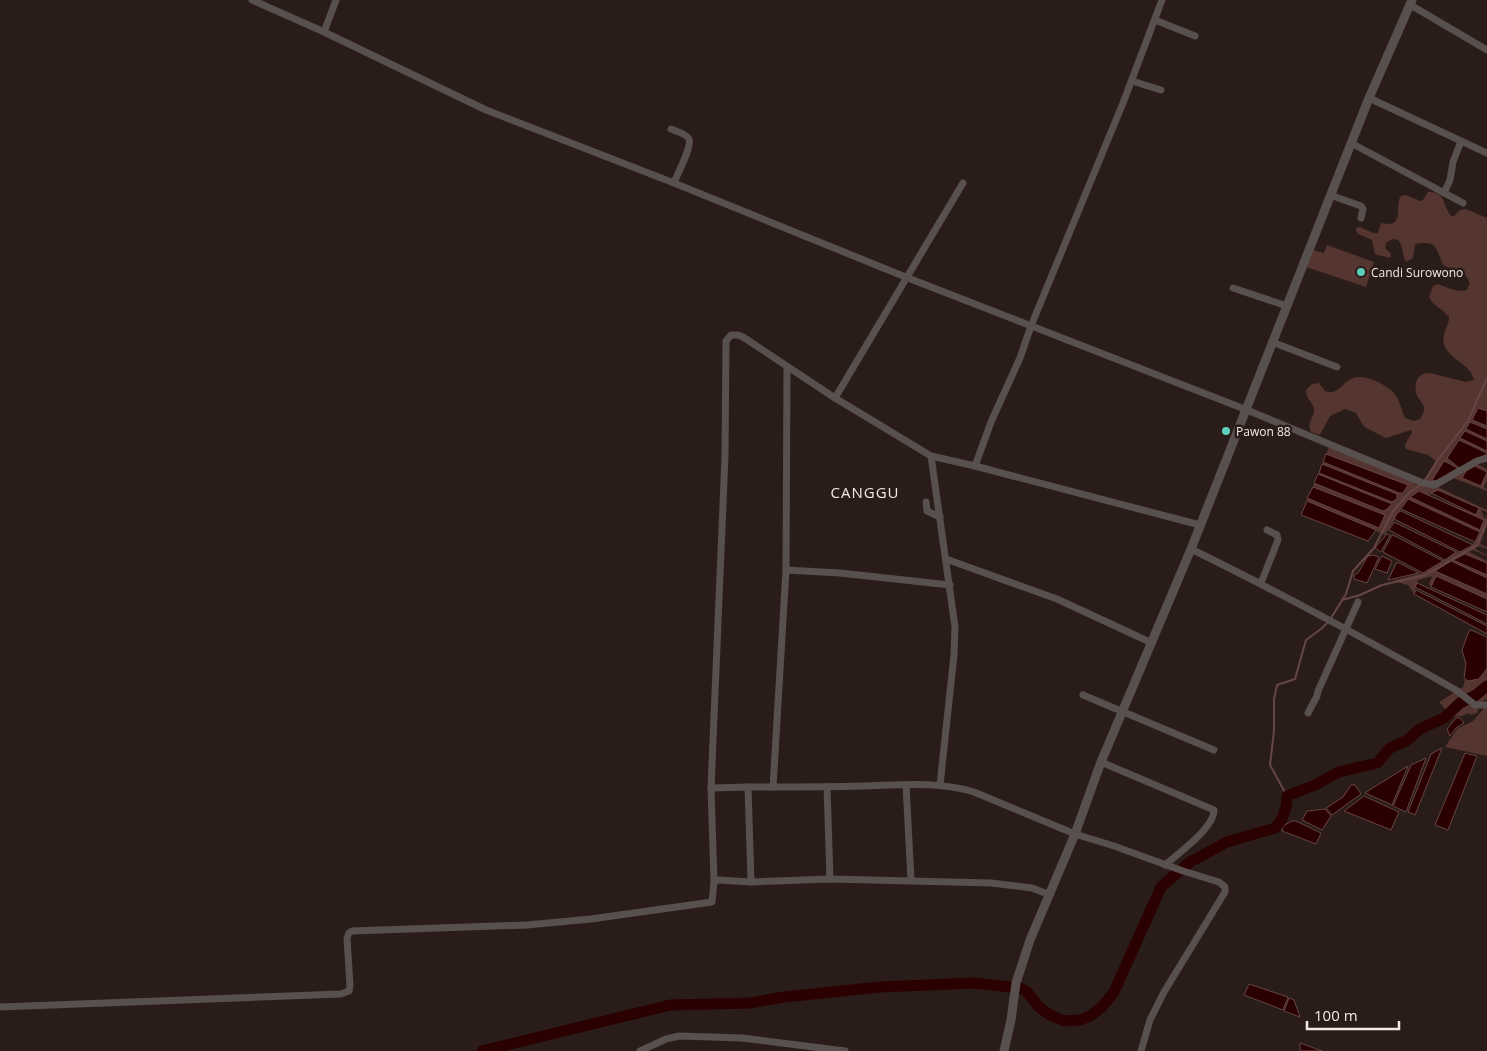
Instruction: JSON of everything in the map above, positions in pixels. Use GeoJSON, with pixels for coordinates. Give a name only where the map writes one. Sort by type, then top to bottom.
{"type":"FeatureCollection","features":[{"type":"Feature","properties":{"kind":"street"},"geometry":{"type":"LineString","coordinates":[[252,0],[324,32],[486,110],[674,183],[908,278],[1247,410],[1423,483],[1434,486],[1469,465],[1487,458]]}},
{"type":"Feature","properties":{"kind":"street"},"geometry":{"type":"LineString","coordinates":[[324,32],[336,0]]}},
{"type":"Feature","properties":{"kind":"street"},"geometry":{"type":"LineString","coordinates":[[975,466],[990,422],[1020,358],[1031,326],[1132,81],[1162,0]]}},
{"type":"Feature","properties":{"kind":"street"},"geometry":{"type":"LineString","coordinates":[[1004,1051],[1016,983],[1030,940],[1075,834],[1101,762],[1191,549],[1330,195],[1410,2],[1487,50]]}},
{"type":"Feature","properties":{"kind":"street"},"geometry":{"type":"LineString","coordinates":[[1155,20],[1195,36]]}},
{"type":"Feature","properties":{"kind":"street"},"geometry":{"type":"LineString","coordinates":[[1132,81],[1161,90]]}},
{"type":"Feature","properties":{"kind":"street"},"geometry":{"type":"LineString","coordinates":[[1369,98],[1487,153]]}},
{"type":"Feature","properties":{"kind":"street"},"geometry":{"type":"LineString","coordinates":[[671,129],[687,136],[690,142],[674,183]]}},
{"type":"Feature","properties":{"kind":"street"},"geometry":{"type":"LineString","coordinates":[[1444,193],[1450,180],[1452,162],[1461,141]]}},
{"type":"Feature","properties":{"kind":"street"},"geometry":{"type":"LineString","coordinates":[[1351,143],[1463,203]]}},
{"type":"Feature","properties":{"kind":"street"},"geometry":{"type":"LineString","coordinates":[[835,398],[963,183]]}},
{"type":"Feature","properties":{"kind":"street"},"geometry":{"type":"LineString","coordinates":[[1330,195],[1362,206],[1361,218]]}},
{"type":"Feature","properties":{"kind":"street"},"geometry":{"type":"LineString","coordinates":[[1233,288],[1287,306]]}},
{"type":"Feature","properties":{"kind":"street"},"geometry":{"type":"LineString","coordinates":[[0,1007],[341,994],[349,991],[350,986],[347,938],[352,931],[527,925],[712,902],[714,882],[712,788],[724,467],[726,341],[731,335],[743,337],[787,368],[931,456],[1200,525]]}},
{"type":"Feature","properties":{"kind":"street"},"geometry":{"type":"LineString","coordinates":[[1272,342],[1337,367]]}},
{"type":"Feature","properties":{"kind":"street"},"geometry":{"type":"LineString","coordinates":[[773,787],[786,570],[787,368]]}},
{"type":"Feature","properties":{"kind":"street"},"geometry":{"type":"LineString","coordinates":[[931,456],[955,627],[954,654],[940,785]]}},
{"type":"Feature","properties":{"kind":"street"},"geometry":{"type":"LineString","coordinates":[[926,502],[928,512],[940,517]]}},
{"type":"Feature","properties":{"kind":"street"},"geometry":{"type":"LineString","coordinates":[[1261,583],[1278,540],[1277,535],[1267,530]]}},
{"type":"Feature","properties":{"kind":"street"},"geometry":{"type":"LineString","coordinates":[[1191,549],[1261,583],[1330,620],[1456,690],[1479,706],[1487,705]]}},
{"type":"Feature","properties":{"kind":"street"},"geometry":{"type":"LineString","coordinates":[[946,558],[1057,599],[1152,642]]}},
{"type":"Feature","properties":{"kind":"street"},"geometry":{"type":"LineString","coordinates":[[786,570],[950,584]]}},
{"type":"Feature","properties":{"kind":"street"},"geometry":{"type":"LineString","coordinates":[[1308,714],[1358,602]]}},
{"type":"Feature","properties":{"kind":"street"},"geometry":{"type":"LineString","coordinates":[[1083,695],[1214,750]]}},
{"type":"Feature","properties":{"kind":"street"},"geometry":{"type":"LineString","coordinates":[[1101,762],[1214,810],[1213,817],[1207,827],[1167,866]]}},
{"type":"Feature","properties":{"kind":"street"},"geometry":{"type":"LineString","coordinates":[[712,788],[906,785],[958,787],[1075,834],[1183,872],[1222,883],[1225,887],[1225,892],[1164,992],[1150,1020],[1141,1051]]}},
{"type":"Feature","properties":{"kind":"street"},"geometry":{"type":"LineString","coordinates":[[906,785],[910,880]]}},
{"type":"Feature","properties":{"kind":"street"},"geometry":{"type":"LineString","coordinates":[[748,786],[751,882]]}},
{"type":"Feature","properties":{"kind":"street"},"geometry":{"type":"LineString","coordinates":[[827,786],[830,879]]}},
{"type":"Feature","properties":{"kind":"street"},"geometry":{"type":"LineString","coordinates":[[714,882],[718,880],[751,882],[830,879],[991,883],[1032,888],[1050,895]]}},
{"type":"Feature","properties":{"kind":"street"},"geometry":{"type":"LineString","coordinates":[[640,1051],[666,1039],[679,1036],[742,1038],[811,1049],[845,1051]]}},
{"type":"Feature","properties":{"kind":"shaded area"},"geometry":{"type":"Polygon","coordinates":[[[1428,192],[1434,192],[1441,196],[1451,216],[1454,216],[1460,210],[1466,209],[1487,218],[1487,411],[1478,408],[1472,420],[1487,426],[1487,429],[1470,422],[1466,429],[1487,439],[1487,441],[1465,431],[1460,438],[1487,451],[1487,453],[1459,441],[1459,467],[1487,454],[1487,461],[1477,464],[1487,469],[1487,481],[1484,487],[1487,491],[1453,478],[1438,487],[1487,510],[1487,512],[1481,510],[1485,519],[1487,514],[1487,526],[1480,544],[1487,547],[1487,549],[1479,546],[1475,549],[1487,556],[1473,550],[1469,552],[1487,561],[1487,563],[1465,554],[1453,560],[1487,575],[1487,578],[1451,562],[1435,571],[1487,594],[1487,599],[1437,576],[1431,587],[1429,584],[1432,576],[1418,580],[1414,594],[1408,585],[1392,581],[1423,573],[1456,552],[1468,548],[1480,531],[1401,509],[1385,535],[1307,501],[1307,498],[1379,528],[1385,515],[1313,487],[1314,483],[1383,511],[1391,504],[1318,474],[1392,502],[1397,494],[1322,464],[1323,462],[1399,493],[1407,485],[1326,454],[1331,443],[1416,479],[1414,484],[1420,485],[1436,461],[1428,455],[1406,449],[1405,445],[1412,432],[1411,430],[1386,438],[1366,428],[1356,413],[1345,409],[1330,416],[1319,435],[1311,432],[1310,423],[1314,409],[1306,390],[1312,384],[1319,383],[1325,391],[1333,392],[1356,377],[1374,380],[1394,393],[1405,418],[1414,421],[1420,419],[1424,410],[1417,396],[1416,387],[1417,380],[1422,374],[1430,373],[1466,382],[1474,380],[1469,370],[1446,349],[1443,341],[1449,317],[1429,297],[1433,286],[1438,284],[1456,290],[1467,290],[1470,283],[1466,276],[1443,265],[1437,250],[1432,244],[1415,244],[1413,258],[1406,262],[1401,245],[1396,239],[1386,243],[1385,248],[1391,254],[1390,258],[1375,254],[1372,240],[1358,234],[1356,231],[1356,228],[1360,227],[1373,233],[1378,233],[1381,223],[1389,224],[1396,221],[1398,203],[1401,196],[1406,195],[1420,201],[1423,200],[1428,192]],[[1419,491],[1410,497],[1480,529],[1419,491]],[[1433,492],[1429,495],[1476,515],[1479,509],[1479,508],[1433,492]]]}},
{"type":"Feature","properties":{"kind":"shaded area"},"geometry":{"type":"Polygon","coordinates":[[[1327,245],[1374,262],[1366,287],[1303,266],[1309,249],[1324,253],[1327,245]]]}},
{"type":"Feature","properties":{"kind":"shaded area"},"geometry":{"type":"Polygon","coordinates":[[[1478,408],[1487,411],[1487,426],[1472,420],[1478,408]]]}},
{"type":"Feature","properties":{"kind":"shaded area"},"geometry":{"type":"Polygon","coordinates":[[[1470,422],[1487,429],[1487,439],[1466,429],[1470,422]]]}},
{"type":"Feature","properties":{"kind":"shaded area"},"geometry":{"type":"Polygon","coordinates":[[[1465,431],[1487,441],[1487,451],[1460,438],[1465,431]]]}},
{"type":"Feature","properties":{"kind":"shaded area"},"geometry":{"type":"Polygon","coordinates":[[[1459,440],[1487,454],[1459,468],[1447,458],[1459,440]]]}},
{"type":"Feature","properties":{"kind":"shaded area"},"geometry":{"type":"Polygon","coordinates":[[[1326,454],[1408,485],[1403,493],[1399,493],[1323,462],[1326,454]]]}},
{"type":"Feature","properties":{"kind":"shaded area"},"geometry":{"type":"Polygon","coordinates":[[[1444,461],[1458,468],[1436,481],[1432,480],[1444,461]]]}},
{"type":"Feature","properties":{"kind":"shaded area"},"geometry":{"type":"Polygon","coordinates":[[[1322,464],[1397,494],[1397,499],[1392,502],[1319,473],[1322,464]]]}},
{"type":"Feature","properties":{"kind":"shaded area"},"geometry":{"type":"Polygon","coordinates":[[[1475,466],[1487,472],[1481,486],[1462,478],[1466,471],[1475,466]]]}},
{"type":"Feature","properties":{"kind":"shaded area"},"geometry":{"type":"Polygon","coordinates":[[[1318,474],[1392,504],[1383,511],[1314,483],[1318,474]]]}},
{"type":"Feature","properties":{"kind":"shaded area"},"geometry":{"type":"Polygon","coordinates":[[[1313,487],[1385,515],[1379,528],[1307,498],[1313,487]]]}},
{"type":"Feature","properties":{"kind":"shaded area"},"geometry":{"type":"Polygon","coordinates":[[[1438,490],[1479,508],[1476,515],[1431,493],[1438,490]]]}},
{"type":"Feature","properties":{"kind":"shaded area"},"geometry":{"type":"Polygon","coordinates":[[[1419,491],[1484,520],[1480,530],[1410,497],[1419,491]]]}},
{"type":"Feature","properties":{"kind":"shaded area"},"geometry":{"type":"Polygon","coordinates":[[[1408,499],[1480,532],[1475,542],[1401,509],[1408,499]]]}},
{"type":"Feature","properties":{"kind":"shaded area"},"geometry":{"type":"Polygon","coordinates":[[[1307,501],[1376,530],[1368,541],[1301,515],[1307,501]]]}},
{"type":"Feature","properties":{"kind":"shaded area"},"geometry":{"type":"Polygon","coordinates":[[[1401,511],[1473,545],[1460,552],[1394,519],[1397,513],[1401,511]]]}},
{"type":"Feature","properties":{"kind":"shaded area"},"geometry":{"type":"Polygon","coordinates":[[[1394,522],[1456,552],[1445,560],[1389,530],[1394,522]]]}},
{"type":"Feature","properties":{"kind":"shaded area"},"geometry":{"type":"Polygon","coordinates":[[[1387,534],[1390,535],[1381,552],[1375,548],[1387,534]]]}},
{"type":"Feature","properties":{"kind":"shaded area"},"geometry":{"type":"Polygon","coordinates":[[[1392,535],[1443,561],[1423,573],[1383,552],[1392,535]]]}},
{"type":"Feature","properties":{"kind":"shaded area"},"geometry":{"type":"Polygon","coordinates":[[[1465,554],[1487,563],[1487,575],[1453,560],[1465,554]]]}},
{"type":"Feature","properties":{"kind":"shaded area"},"geometry":{"type":"Polygon","coordinates":[[[1368,556],[1379,557],[1367,583],[1354,579],[1354,575],[1358,573],[1368,556]]]}},
{"type":"Feature","properties":{"kind":"shaded area"},"geometry":{"type":"Polygon","coordinates":[[[1382,556],[1392,561],[1387,573],[1375,569],[1382,556]]]}},
{"type":"Feature","properties":{"kind":"shaded area"},"geometry":{"type":"Polygon","coordinates":[[[1451,561],[1487,578],[1487,594],[1435,571],[1451,561]]]}},
{"type":"Feature","properties":{"kind":"shaded area"},"geometry":{"type":"Polygon","coordinates":[[[1397,562],[1419,573],[1388,580],[1397,562]]]}},
{"type":"Feature","properties":{"kind":"shaded area"},"geometry":{"type":"Polygon","coordinates":[[[1436,576],[1487,599],[1487,612],[1431,587],[1436,576]]]}},
{"type":"Feature","properties":{"kind":"shaded area"},"geometry":{"type":"Polygon","coordinates":[[[1417,583],[1487,615],[1487,624],[1415,587],[1417,583]]]}},
{"type":"Feature","properties":{"kind":"shaded area"},"geometry":{"type":"Polygon","coordinates":[[[1416,590],[1487,626],[1487,634],[1414,594],[1416,590]]]}},
{"type":"Feature","properties":{"kind":"shaded area"},"geometry":{"type":"Polygon","coordinates":[[[1471,630],[1487,637],[1487,668],[1479,679],[1468,681],[1464,678],[1466,664],[1462,650],[1471,630]]]}},
{"type":"Feature","properties":{"kind":"shaded area"},"geometry":{"type":"Polygon","coordinates":[[[1487,668],[1487,699],[1481,702],[1477,713],[1453,717],[1439,702],[1463,687],[1465,679],[1468,681],[1483,675],[1487,668]]]}},
{"type":"Feature","properties":{"kind":"shaded area"},"geometry":{"type":"Polygon","coordinates":[[[1486,706],[1487,756],[1445,747],[1457,729],[1473,721],[1486,706]]]}},
{"type":"Feature","properties":{"kind":"shaded area"},"geometry":{"type":"Polygon","coordinates":[[[1456,718],[1460,718],[1464,723],[1456,728],[1450,736],[1447,729],[1456,718]]]}},
{"type":"Feature","properties":{"kind":"shaded area"},"geometry":{"type":"Polygon","coordinates":[[[1442,748],[1415,815],[1408,812],[1431,754],[1442,748]]]}},
{"type":"Feature","properties":{"kind":"shaded area"},"geometry":{"type":"Polygon","coordinates":[[[1465,753],[1477,756],[1448,830],[1435,825],[1465,753]]]}},
{"type":"Feature","properties":{"kind":"shaded area"},"geometry":{"type":"Polygon","coordinates":[[[1426,758],[1406,812],[1393,806],[1411,765],[1426,758]]]}},
{"type":"Feature","properties":{"kind":"shaded area"},"geometry":{"type":"Polygon","coordinates":[[[1408,766],[1392,805],[1365,793],[1371,789],[1408,766]]]}},
{"type":"Feature","properties":{"kind":"shaded area"},"geometry":{"type":"Polygon","coordinates":[[[1351,785],[1355,785],[1361,794],[1332,815],[1326,808],[1343,797],[1351,785]]]}},
{"type":"Feature","properties":{"kind":"shaded area"},"geometry":{"type":"Polygon","coordinates":[[[1364,796],[1399,812],[1391,830],[1344,811],[1364,796]]]}},
{"type":"Feature","properties":{"kind":"shaded area"},"geometry":{"type":"Polygon","coordinates":[[[1325,809],[1331,816],[1322,830],[1302,820],[1307,811],[1325,809]]]}},
{"type":"Feature","properties":{"kind":"shaded area"},"geometry":{"type":"Polygon","coordinates":[[[1296,821],[1321,833],[1316,844],[1282,831],[1283,826],[1296,821]]]}},
{"type":"Feature","properties":{"kind":"shaded area"},"geometry":{"type":"Polygon","coordinates":[[[1249,984],[1288,997],[1283,1010],[1244,995],[1249,984]]]}},
{"type":"Feature","properties":{"kind":"shaded area"},"geometry":{"type":"Polygon","coordinates":[[[1289,998],[1294,1000],[1300,1017],[1284,1011],[1289,998]]]}},
{"type":"Feature","properties":{"kind":"shaded area"},"geometry":{"type":"Polygon","coordinates":[[[1300,1043],[1322,1051],[1302,1051],[1300,1043]]]}},
{"type":"Feature","properties":{"kind":"waterway"},"geometry":{"type":"LineString","coordinates":[[1425,480],[1468,421],[1487,378]]}},
{"type":"Feature","properties":{"kind":"waterway"},"geometry":{"type":"LineString","coordinates":[[1331,618],[1346,594],[1353,571],[1374,548],[1393,511],[1410,492],[1422,484]]}},
{"type":"Feature","properties":{"kind":"waterway"},"geometry":{"type":"LineString","coordinates":[[1342,600],[1360,595],[1382,585],[1425,575],[1477,545],[1487,520]]}},
{"type":"Feature","properties":{"kind":"waterway"},"geometry":{"type":"LineString","coordinates":[[1287,796],[1270,765],[1274,731],[1274,699],[1277,685],[1295,679],[1306,640],[1328,622]]}},
{"type":"Feature","properties":{"kind":"waterway"},"geometry":{"type":"LineString","coordinates":[[482,1051],[670,1005],[750,1003],[784,997],[880,987],[973,983],[1020,988],[1027,992],[1039,1007],[1050,1015],[1064,1021],[1080,1020],[1090,1016],[1102,1007],[1114,992],[1161,887],[1190,862],[1227,842],[1275,828],[1282,819],[1287,796],[1315,785],[1339,772],[1377,763],[1390,748],[1406,741],[1420,729],[1444,718],[1460,703],[1476,695],[1487,686]]}},
{"type":"Feature","properties":{"kind":"place","name":"Candi Surowono"},"geometry":{"type":"Point","coordinates":[1361,272]}},
{"type":"Feature","properties":{"kind":"place","name":"Pawon 88"},"geometry":{"type":"Point","coordinates":[1226,431]}},
{"type":"Feature","properties":{"kind":"district","name":"CANGGU"},"geometry":{"type":"Point","coordinates":[865,492]}}]}
